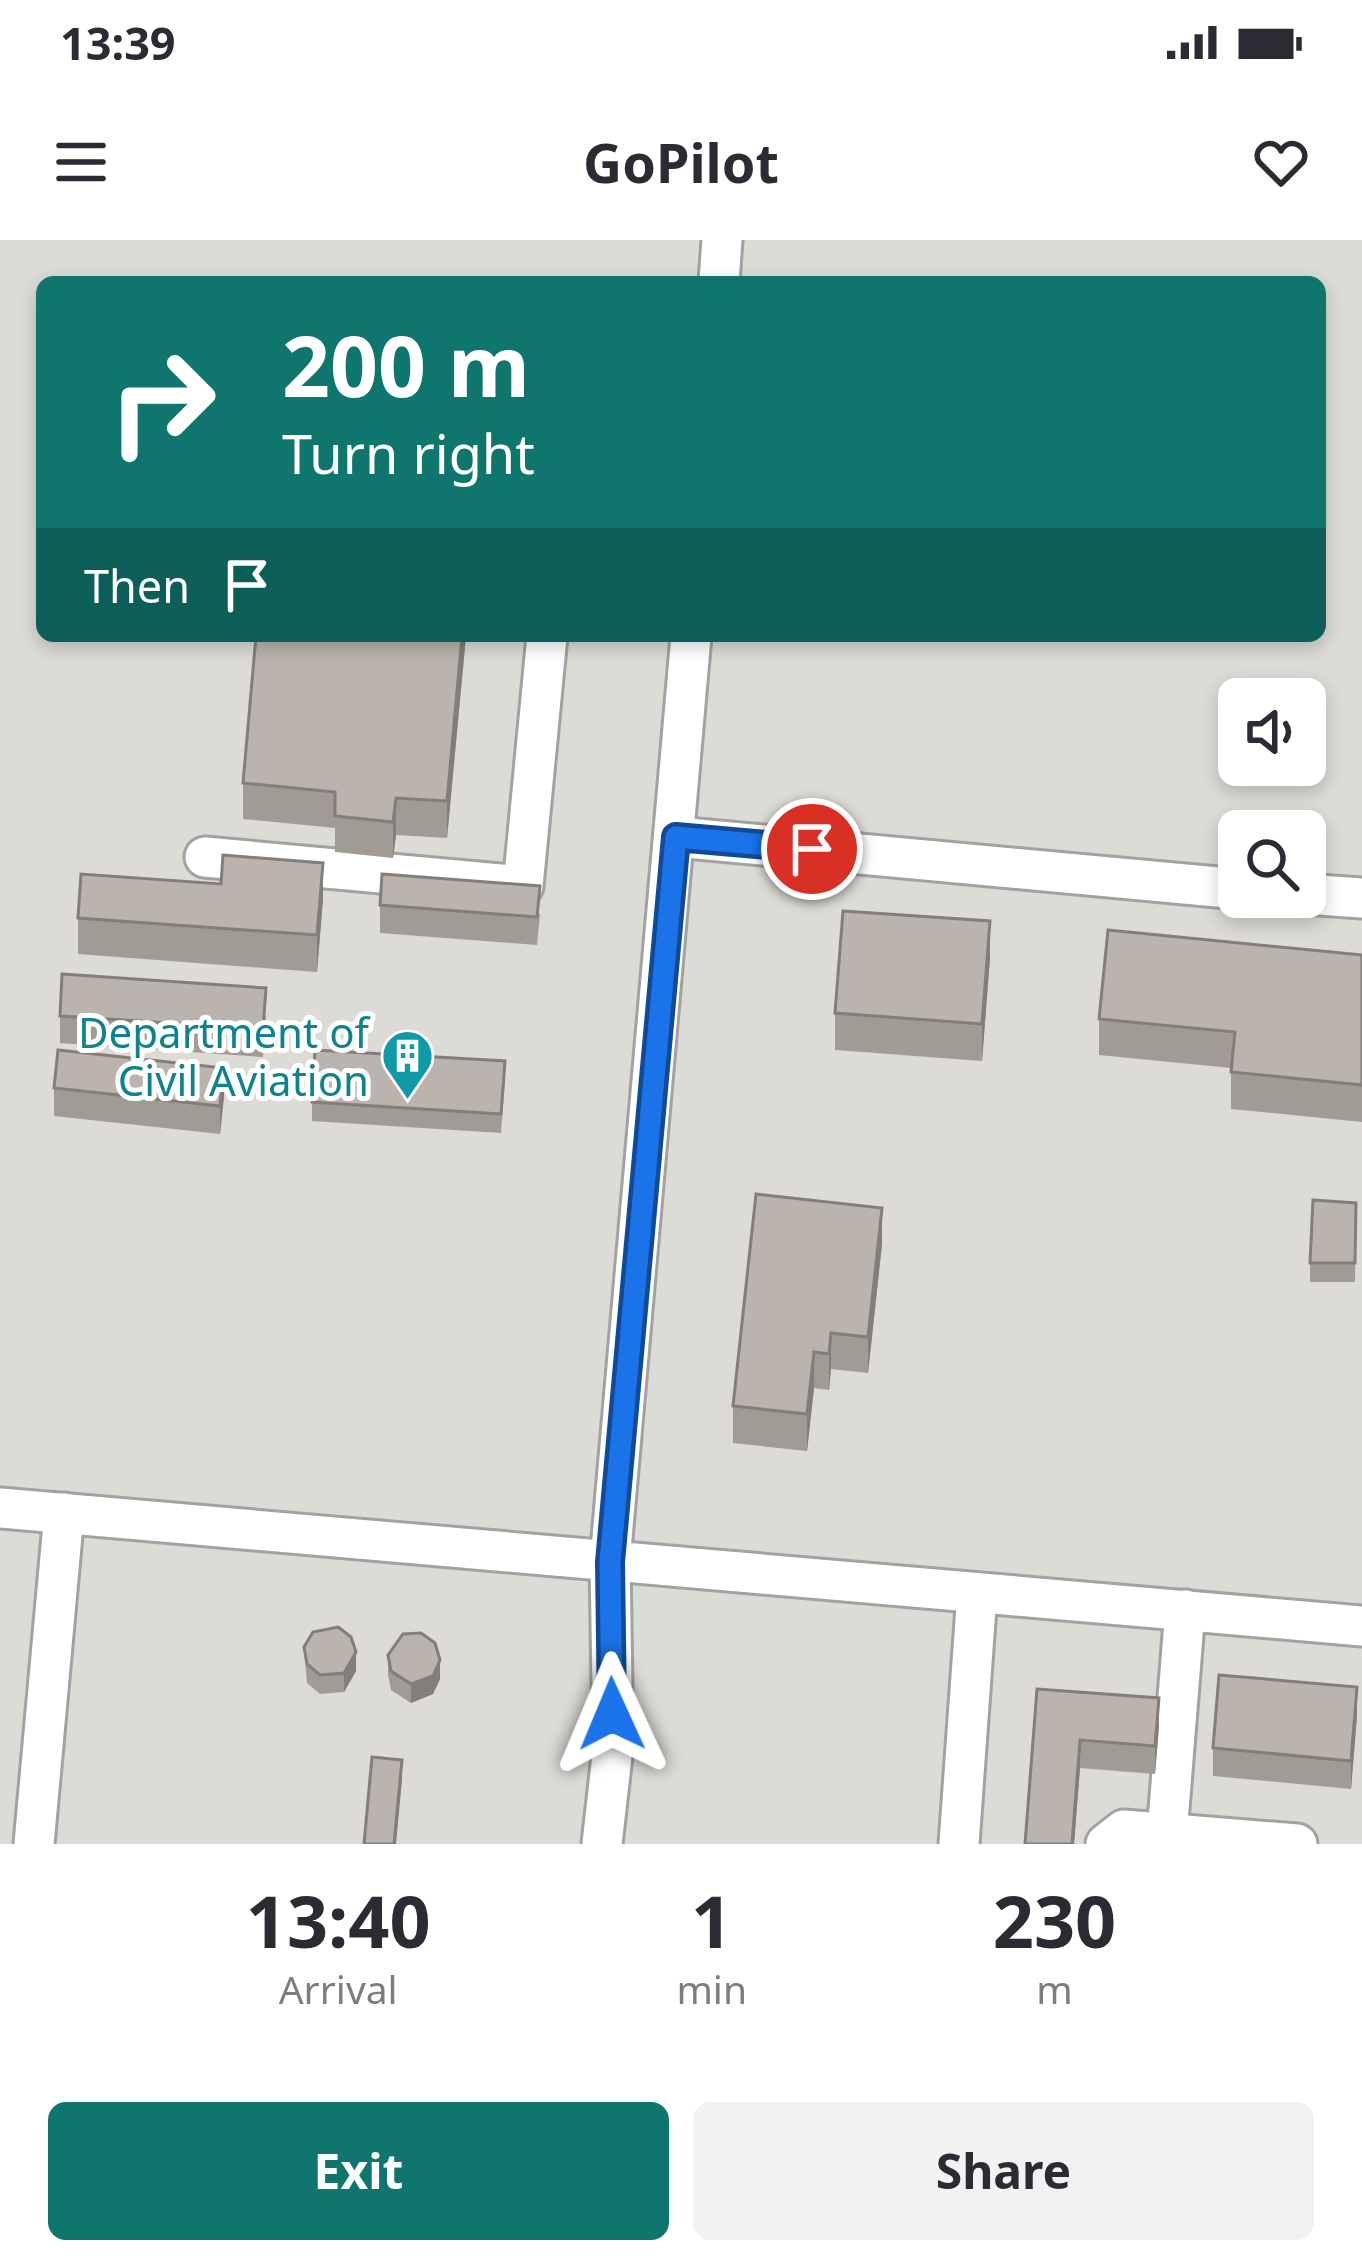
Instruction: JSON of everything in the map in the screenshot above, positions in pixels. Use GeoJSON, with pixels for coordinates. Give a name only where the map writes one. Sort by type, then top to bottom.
{"type":"FeatureCollection","features":[{"type":"Feature","properties":{"kind":"lane"},"geometry":{"type":"LineString","coordinates":[[719,276],[722,240]]}},
{"type":"Feature","properties":{"kind":"lane"},"geometry":{"type":"LineString","coordinates":[[205,857],[523,886],[546,642]]}},
{"type":"Feature","properties":{"kind":"lane"},"geometry":{"type":"LineString","coordinates":[[602,1844],[613,1747],[610,1562],[692,642]]}},
{"type":"Feature","properties":{"kind":"lane"},"geometry":{"type":"LineString","coordinates":[[676,837],[1218,887]]}},
{"type":"Feature","properties":{"kind":"lane"},"geometry":{"type":"LineString","coordinates":[[1326,895],[1362,898]]}},
{"type":"Feature","properties":{"kind":"lane"},"geometry":{"type":"LineString","coordinates":[[0,1508],[1362,1626]]}},
{"type":"Feature","properties":{"kind":"lane"},"geometry":{"type":"LineString","coordinates":[[34,1844],[64,1514]]}},
{"type":"Feature","properties":{"kind":"lane"},"geometry":{"type":"LineString","coordinates":[[959,1844],[977,1593]]}},
{"type":"Feature","properties":{"kind":"lane"},"geometry":{"type":"LineString","coordinates":[[1167,1834],[1185,1610]]}},
{"type":"Feature","properties":{"kind":"lane"},"geometry":{"type":"LineString","coordinates":[[1106,1844],[1124,1830],[1297,1844]]}},
{"type":"Feature","properties":{"kind":"shaded area"},"geometry":{"type":"Polygon","coordinates":[[[0,240],[1362,240],[1362,1844],[0,1844],[0,240]]]}},
{"type":"Feature","properties":{"kind":"building"},"geometry":{"type":"Polygon","coordinates":[[[255,642],[461,642],[447,801],[396,798],[393,822],[335,816],[335,792],[243,783],[255,642]]]}},
{"type":"Feature","properties":{"kind":"building"},"geometry":{"type":"Polygon","coordinates":[[[223,855],[323,863],[317,935],[78,918],[81,874],[221,884],[223,855]]]}},
{"type":"Feature","properties":{"kind":"building"},"geometry":{"type":"Polygon","coordinates":[[[382,874],[540,886],[537,917],[380,905],[382,874]]]}},
{"type":"Feature","properties":{"kind":"building"},"geometry":{"type":"Polygon","coordinates":[[[843,911],[990,921],[982,1024],[835,1013],[843,911]]]}},
{"type":"Feature","properties":{"kind":"building"},"geometry":{"type":"Polygon","coordinates":[[[1108,930],[1362,955],[1362,1085],[1231,1072],[1235,1032],[1099,1019],[1108,930]]]}},
{"type":"Feature","properties":{"kind":"building"},"geometry":{"type":"Polygon","coordinates":[[[62,974],[266,988],[263,1029],[60,1016],[62,974]]]}},
{"type":"Feature","properties":{"kind":"building"},"geometry":{"type":"Polygon","coordinates":[[[58,1050],[224,1068],[220,1106],[54,1088],[58,1050]]]}},
{"type":"Feature","properties":{"kind":"building","name":"Department of Civil Aviation"},"geometry":{"type":"Polygon","coordinates":[[[315,1050],[505,1061],[501,1114],[312,1102],[315,1050]]]}},
{"type":"Feature","properties":{"kind":"building"},"geometry":{"type":"Polygon","coordinates":[[[756,1194],[882,1208],[868,1337],[831,1333],[829,1354],[814,1352],[807,1414],[733,1406],[756,1194]]]}},
{"type":"Feature","properties":{"kind":"building"},"geometry":{"type":"Polygon","coordinates":[[[1313,1200],[1356,1203],[1355,1263],[1310,1263],[1313,1200]]]}},
{"type":"Feature","properties":{"kind":"building"},"geometry":{"type":"Polygon","coordinates":[[[338,1627],[351,1637],[356,1652],[344,1673],[320,1675],[307,1664],[304,1647],[313,1632],[338,1627]]]}},
{"type":"Feature","properties":{"kind":"building"},"geometry":{"type":"Polygon","coordinates":[[[421,1633],[435,1643],[440,1660],[433,1676],[411,1684],[391,1671],[388,1655],[403,1634],[421,1633]]]}},
{"type":"Feature","properties":{"kind":"building"},"geometry":{"type":"Polygon","coordinates":[[[1219,1675],[1357,1687],[1351,1761],[1213,1748],[1219,1675]]]}},
{"type":"Feature","properties":{"kind":"building"},"geometry":{"type":"Polygon","coordinates":[[[1037,1689],[1159,1698],[1155,1746],[1080,1740],[1072,1844],[1025,1844],[1037,1689]]]}},
{"type":"Feature","properties":{"kind":"building"},"geometry":{"type":"Polygon","coordinates":[[[372,1757],[402,1760],[394,1844],[364,1844],[372,1757]]]}},
{"type":"Feature","properties":{"kind":"place","name":"Department of Civil Aviation"},"geometry":{"type":"Point","coordinates":[408,1101]}},
{"type":"Feature","properties":{"kind":"route"},"geometry":{"type":"LineString","coordinates":[[612,1714],[610,1562],[676,837],[812,849]]}}]}
